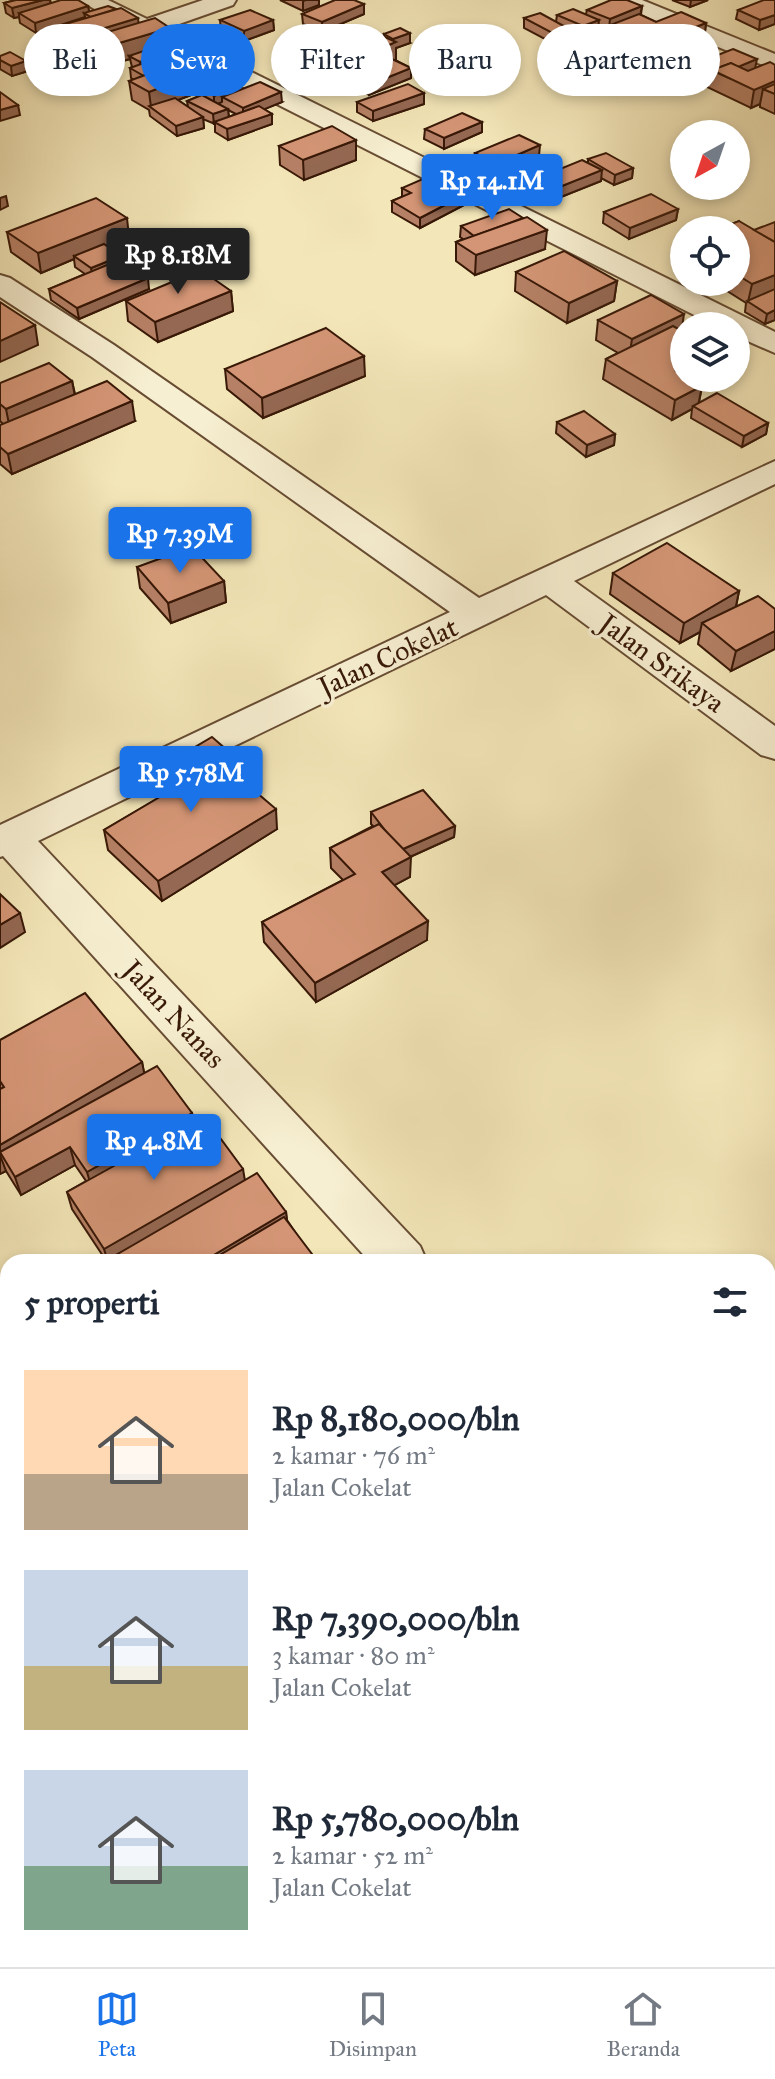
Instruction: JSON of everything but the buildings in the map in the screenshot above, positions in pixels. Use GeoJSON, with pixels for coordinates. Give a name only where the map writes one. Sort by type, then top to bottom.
{"type":"FeatureCollection","features":[{"type":"Feature","properties":{"kind":"street"},"geometry":{"type":"LineString","coordinates":[[90,0],[141,26]]}},
{"type":"Feature","properties":{"kind":"street"},"geometry":{"type":"LineString","coordinates":[[156,24],[225,0]]}},
{"type":"Feature","properties":{"kind":"street"},"geometry":{"type":"LineString","coordinates":[[622,0],[775,63]]}},
{"type":"Feature","properties":{"kind":"street"},"geometry":{"type":"LineString","coordinates":[[255,84],[775,344]]}},
{"type":"Feature","properties":{"kind":"street"},"geometry":{"type":"LineString","coordinates":[[0,284],[103,351],[477,614]]}},
{"type":"Feature","properties":{"kind":"street","name":"Jalan Cokelat"},"geometry":{"type":"LineString","coordinates":[[5,840],[775,471]]}},
{"type":"Feature","properties":{"kind":"street","name":"Jalan Srikaya"},"geometry":{"type":"LineString","coordinates":[[549,580],[775,745]]}},
{"type":"Feature","properties":{"kind":"street","name":"Jalan Nanas"},"geometry":{"type":"LineString","coordinates":[[5,840],[394,1254]]}}]}
